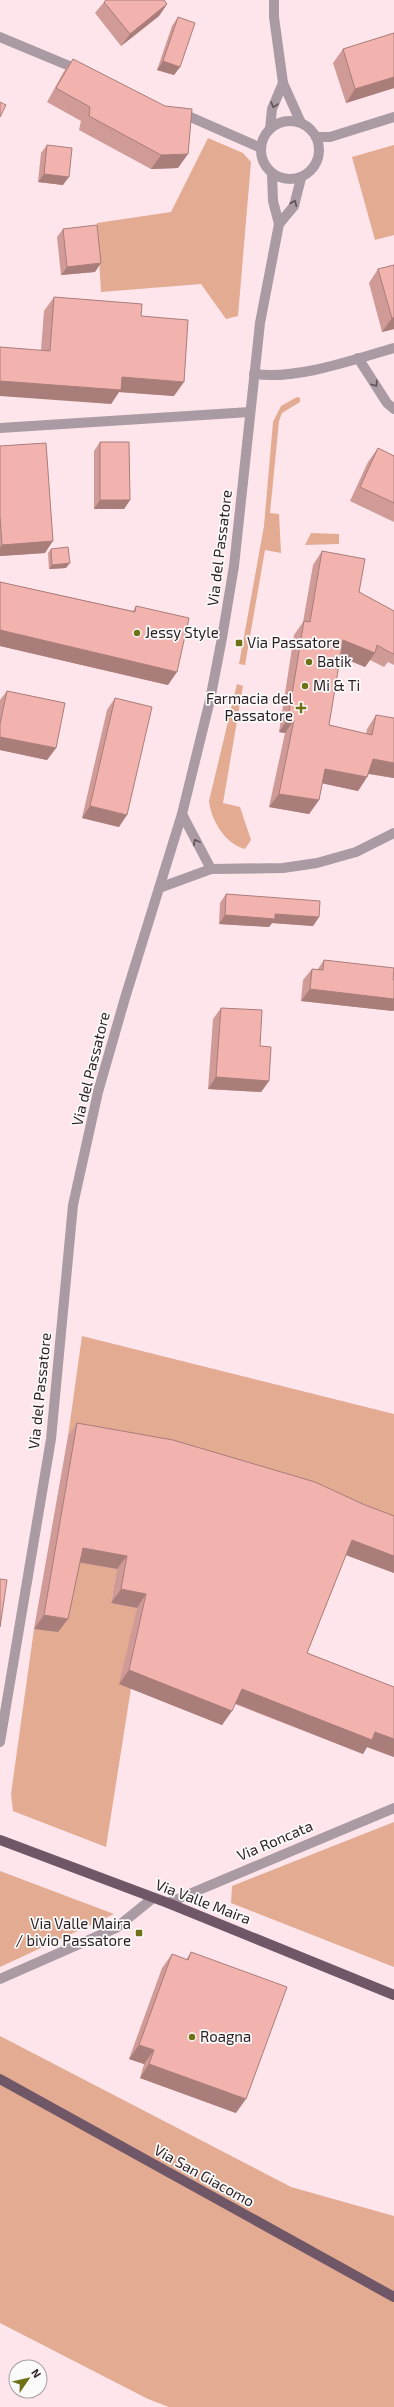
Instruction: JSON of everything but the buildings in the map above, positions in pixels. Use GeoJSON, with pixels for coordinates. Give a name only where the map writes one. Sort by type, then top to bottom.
{"type":"FeatureCollection","features":[{"type":"Feature","properties":{"kind":"main road","name":"Via Valle Maira"},"geometry":{"type":"LineString","coordinates":[[0,1840],[168,1903],[394,1995]]}},
{"type":"Feature","properties":{"kind":"main road","name":"Via San Giacomo"},"geometry":{"type":"LineString","coordinates":[[0,2079],[394,2298]]}},
{"type":"Feature","properties":{"kind":"street"},"geometry":{"type":"LineString","coordinates":[[274,0],[274,17],[283,83],[301,123]]}},
{"type":"Feature","properties":{"kind":"street"},"geometry":{"type":"LineString","coordinates":[[0,37],[88,74]]}},
{"type":"Feature","properties":{"kind":"street"},"geometry":{"type":"LineString","coordinates":[[270,129],[272,109],[283,83]]}},
{"type":"Feature","properties":{"kind":"street"},"geometry":{"type":"LineString","coordinates":[[169,107],[260,148]]}},
{"type":"Feature","properties":{"kind":"street"},"geometry":{"type":"LineString","coordinates":[[316,137],[330,137],[394,117]]}},
{"type":"Feature","properties":{"kind":"street"},"geometry":{"type":"LineString","coordinates":[[284,121],[301,123],[308,127],[316,137],[319,156],[312,169],[301,178],[291,180],[272,174],[261,158],[260,148],[262,141],[270,129],[284,121]]}},
{"type":"Feature","properties":{"kind":"street","name":"Via del Passatore"},"geometry":{"type":"LineString","coordinates":[[0,1742],[52,1439],[73,1205],[98,1092],[137,955],[182,814],[210,700],[222,638],[234,566],[260,323],[279,224],[273,201],[272,174]]}},
{"type":"Feature","properties":{"kind":"street","name":"Via del Passatore"},"geometry":{"type":"LineString","coordinates":[[279,224],[294,206],[301,178]]}},
{"type":"Feature","properties":{"kind":"street"},"geometry":{"type":"LineString","coordinates":[[254,374],[270,376],[330,366],[394,348]]}},
{"type":"Feature","properties":{"kind":"street"},"geometry":{"type":"LineString","coordinates":[[358,358],[387,403],[394,409]]}},
{"type":"Feature","properties":{"kind":"street"},"geometry":{"type":"LineString","coordinates":[[0,428],[250,412]]}},
{"type":"Feature","properties":{"kind":"street"},"geometry":{"type":"LineString","coordinates":[[182,814],[210,869]]}},
{"type":"Feature","properties":{"kind":"street"},"geometry":{"type":"LineString","coordinates":[[159,888],[210,869],[283,868],[317,863],[356,852],[394,833]]}},
{"type":"Feature","properties":{"kind":"street","name":"Via Roncata"},"geometry":{"type":"LineString","coordinates":[[168,1903],[394,1808]]}},
{"type":"Feature","properties":{"kind":"street"},"geometry":{"type":"LineString","coordinates":[[0,1979],[116,1928],[153,1898]]}},
{"type":"Feature","properties":{"kind":"shaded area"},"geometry":{"type":"Polygon","coordinates":[[[208,138],[243,153],[251,162],[238,316],[226,319],[201,284],[101,292],[97,223],[171,212],[208,138]]]}},
{"type":"Feature","properties":{"kind":"shaded area"},"geometry":{"type":"Polygon","coordinates":[[[394,145],[394,235],[375,240],[352,157],[394,145]]]}},
{"type":"Feature","properties":{"kind":"shaded area"},"geometry":{"type":"Polygon","coordinates":[[[297,397],[300,398],[300,402],[282,413],[279,421],[270,513],[279,514],[281,553],[265,550],[245,665],[239,664],[264,526],[273,422],[281,406],[297,397]]]}},
{"type":"Feature","properties":{"kind":"shaded area"},"geometry":{"type":"Polygon","coordinates":[[[311,533],[339,534],[339,544],[305,545],[311,533]]]}},
{"type":"Feature","properties":{"kind":"shaded area"},"geometry":{"type":"Polygon","coordinates":[[[237,684],[243,686],[223,803],[240,807],[251,840],[245,849],[231,842],[225,837],[216,823],[209,801],[237,684]]]}},
{"type":"Feature","properties":{"kind":"shaded area"},"geometry":{"type":"Polygon","coordinates":[[[82,1336],[394,1414],[394,1534],[68,1436],[82,1336]]]}},
{"type":"Feature","properties":{"kind":"shaded area"},"geometry":{"type":"Polygon","coordinates":[[[73,1561],[117,1569],[111,1603],[137,1608],[131,1688],[106,1847],[13,1811],[11,1794],[34,1629],[58,1632],[73,1561]]]}},
{"type":"Feature","properties":{"kind":"shaded area"},"geometry":{"type":"Polygon","coordinates":[[[394,1822],[394,1967],[231,1903],[232,1886],[394,1822]]]}},
{"type":"Feature","properties":{"kind":"shaded area"},"geometry":{"type":"Polygon","coordinates":[[[0,1871],[114,1914],[0,1967],[0,1871]]]}},
{"type":"Feature","properties":{"kind":"shaded area"},"geometry":{"type":"Polygon","coordinates":[[[0,2036],[291,2187],[394,2216],[394,2407],[169,2407],[148,2399],[0,2323],[0,2036]]]}},
{"type":"Feature","properties":{"kind":"place","name":"Jessy Style"},"geometry":{"type":"Point","coordinates":[137,633]}},
{"type":"Feature","properties":{"kind":"place","name":"Via Passatore"},"geometry":{"type":"Point","coordinates":[239,643]}},
{"type":"Feature","properties":{"kind":"place","name":"Batik"},"geometry":{"type":"Point","coordinates":[309,662]}},
{"type":"Feature","properties":{"kind":"place","name":"Mi & Ti"},"geometry":{"type":"Point","coordinates":[305,686]}},
{"type":"Feature","properties":{"kind":"place","name":"Farmacia del Passatore"},"geometry":{"type":"Point","coordinates":[301,708]}},
{"type":"Feature","properties":{"kind":"place","name":"Via Valle Maira / bivio Passatore"},"geometry":{"type":"Point","coordinates":[139,1933]}},
{"type":"Feature","properties":{"kind":"place","name":"Roagna"},"geometry":{"type":"Point","coordinates":[192,2037]}}]}
